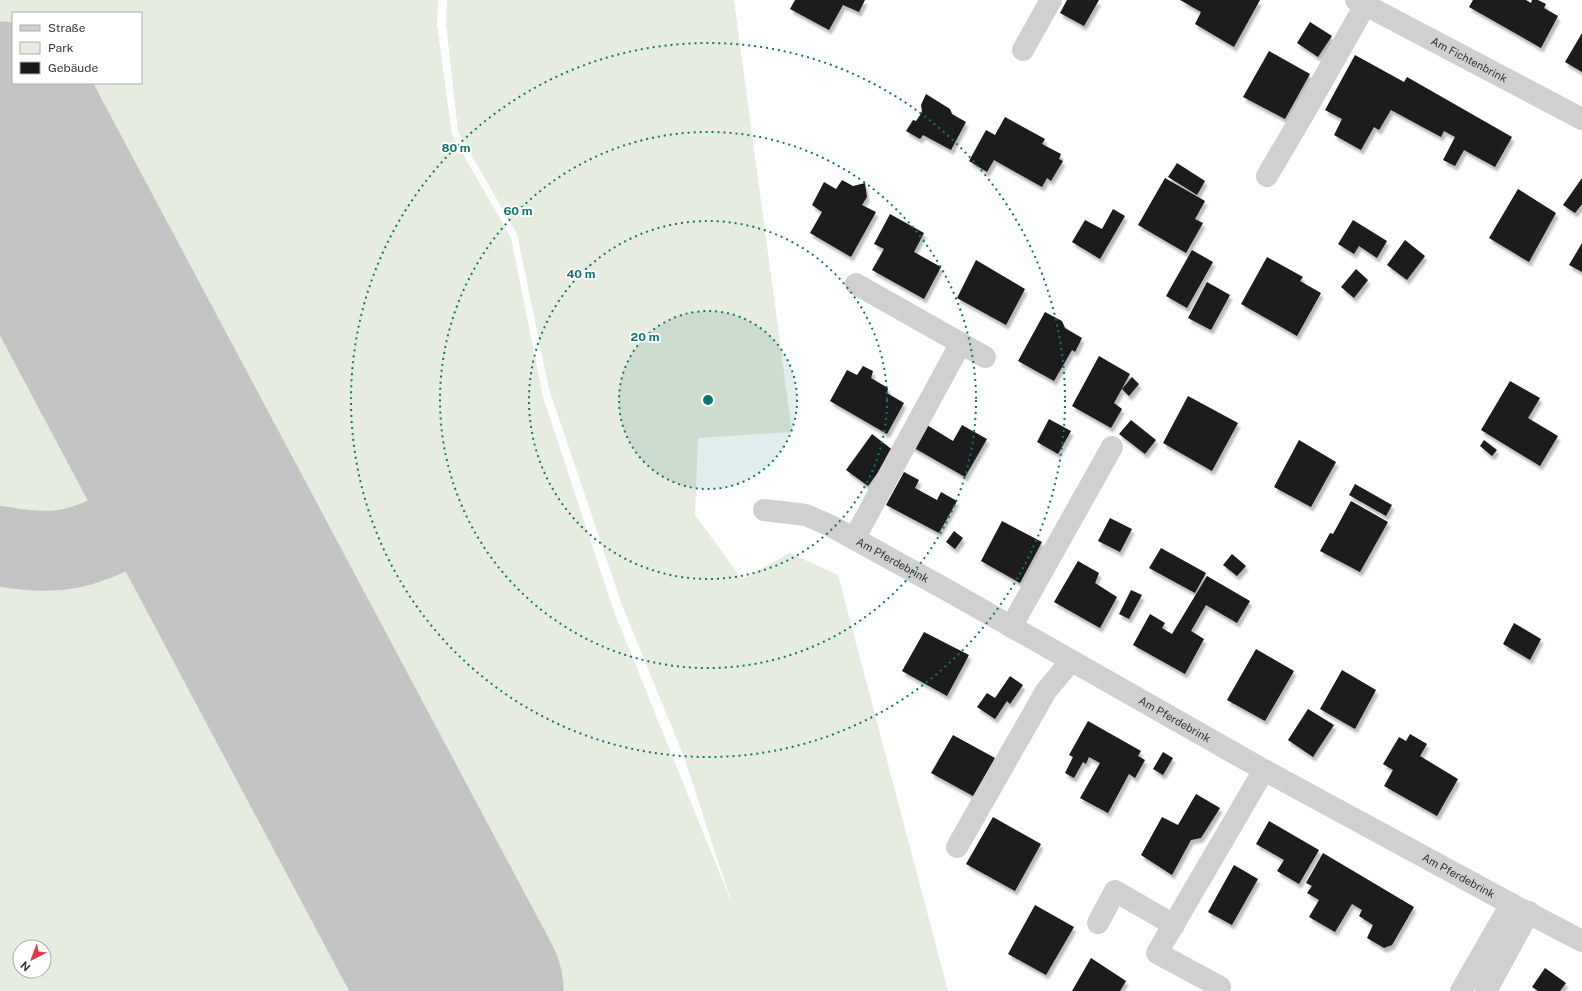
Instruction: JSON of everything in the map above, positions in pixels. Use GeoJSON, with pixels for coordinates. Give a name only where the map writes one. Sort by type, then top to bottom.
{"type":"FeatureCollection","features":[{"type":"Feature","properties":{"kind":"street"},"geometry":{"type":"LineString","coordinates":[[1023,50],[1051,0]]}},
{"type":"Feature","properties":{"kind":"street"},"geometry":{"type":"LineString","coordinates":[[1267,176],[1307,108],[1363,2]]}},
{"type":"Feature","properties":{"kind":"street","name":"Am Fichtenbrink"},"geometry":{"type":"LineString","coordinates":[[1363,2],[1582,119]]}},
{"type":"Feature","properties":{"kind":"street"},"geometry":{"type":"LineString","coordinates":[[856,284],[984,357]]}},
{"type":"Feature","properties":{"kind":"street"},"geometry":{"type":"LineString","coordinates":[[854,539],[961,343]]}},
{"type":"Feature","properties":{"kind":"street"},"geometry":{"type":"LineString","coordinates":[[1011,627],[1112,447]]}},
{"type":"Feature","properties":{"kind":"street","name":"Am Pferdebrink"},"geometry":{"type":"LineString","coordinates":[[764,510],[806,515],[854,539],[1264,770],[1582,940]]}},
{"type":"Feature","properties":{"kind":"street"},"geometry":{"type":"LineString","coordinates":[[957,847],[1046,691],[1071,661]]}},
{"type":"Feature","properties":{"kind":"street"},"geometry":{"type":"LineString","coordinates":[[1220,987],[1157,953],[1264,770]]}},
{"type":"Feature","properties":{"kind":"street"},"geometry":{"type":"LineString","coordinates":[[1098,923],[1115,891],[1174,925]]}},
{"type":"Feature","properties":{"kind":"street"},"geometry":{"type":"LineString","coordinates":[[1461,991],[1520,908]]}},
{"type":"Feature","properties":{"kind":"street"},"geometry":{"type":"LineString","coordinates":[[1486,991],[1520,908]]}},
{"type":"Feature","properties":{"kind":"green space"},"geometry":{"type":"Polygon","coordinates":[[[0,0],[438,0],[437,25],[452,135],[511,238],[543,397],[613,609],[732,904],[684,757],[622,605],[549,389],[517,234],[458,132],[446,24],[447,0],[734,0],[792,432],[698,438],[695,515],[742,579],[790,553],[838,575],[948,991],[0,991],[0,0]]]}},
{"type":"Feature","properties":{"kind":"building"},"geometry":{"type":"Polygon","coordinates":[[[795,0],[865,0],[859,12],[843,5],[829,30],[790,9],[795,0]]]}},
{"type":"Feature","properties":{"kind":"building"},"geometry":{"type":"Polygon","coordinates":[[[1067,0],[1099,0],[1084,26],[1060,13],[1067,0]]]}},
{"type":"Feature","properties":{"kind":"building"},"geometry":{"type":"Polygon","coordinates":[[[1180,0],[1260,0],[1234,47],[1195,24],[1201,12],[1180,0]]]}},
{"type":"Feature","properties":{"kind":"building"},"geometry":{"type":"Polygon","coordinates":[[[1473,0],[1526,0],[1531,3],[1532,0],[1538,0],[1546,4],[1544,8],[1558,16],[1541,48],[1469,7],[1473,0]]]}},
{"type":"Feature","properties":{"kind":"building"},"geometry":{"type":"Polygon","coordinates":[[[1310,22],[1332,36],[1318,57],[1297,43],[1310,22]]]}},
{"type":"Feature","properties":{"kind":"building"},"geometry":{"type":"Polygon","coordinates":[[[1582,33],[1582,72],[1565,62],[1582,33]]]}},
{"type":"Feature","properties":{"kind":"building"},"geometry":{"type":"Polygon","coordinates":[[[1269,51],[1310,74],[1285,119],[1243,97],[1269,51]]]}},
{"type":"Feature","properties":{"kind":"building"},"geometry":{"type":"Polygon","coordinates":[[[1355,55],[1404,82],[1407,77],[1512,137],[1495,167],[1464,150],[1455,166],[1443,160],[1455,137],[1444,131],[1441,137],[1391,110],[1379,130],[1374,127],[1361,150],[1334,135],[1342,119],[1325,110],[1355,55]]]}},
{"type":"Feature","properties":{"kind":"building"},"geometry":{"type":"Polygon","coordinates":[[[926,94],[950,109],[952,114],[966,122],[951,150],[923,135],[920,139],[906,131],[913,120],[916,121],[922,112],[921,105],[926,94]]]}},
{"type":"Feature","properties":{"kind":"building"},"geometry":{"type":"Polygon","coordinates":[[[1005,117],[1045,139],[1042,144],[1061,154],[1059,159],[1063,161],[1051,181],[1047,178],[1042,187],[994,160],[987,172],[969,161],[986,130],[995,135],[1005,117]]]}},
{"type":"Feature","properties":{"kind":"building"},"geometry":{"type":"Polygon","coordinates":[[[1177,163],[1205,181],[1197,195],[1168,177],[1177,163]]]}},
{"type":"Feature","properties":{"kind":"building"},"geometry":{"type":"Polygon","coordinates":[[[1165,178],[1205,201],[1195,219],[1203,223],[1186,253],[1138,225],[1165,178]]]}},
{"type":"Feature","properties":{"kind":"building"},"geometry":{"type":"Polygon","coordinates":[[[1582,178],[1582,204],[1575,213],[1563,205],[1582,178]]]}},
{"type":"Feature","properties":{"kind":"building"},"geometry":{"type":"Polygon","coordinates":[[[842,180],[853,186],[865,183],[867,197],[862,205],[876,212],[851,257],[810,233],[822,212],[812,205],[824,182],[836,189],[842,180]]]}},
{"type":"Feature","properties":{"kind":"building"},"geometry":{"type":"Polygon","coordinates":[[[1518,189],[1556,213],[1529,262],[1489,238],[1518,189]]]}},
{"type":"Feature","properties":{"kind":"building"},"geometry":{"type":"Polygon","coordinates":[[[1113,209],[1125,216],[1100,259],[1072,242],[1085,220],[1102,229],[1113,209]]]}},
{"type":"Feature","properties":{"kind":"building"},"geometry":{"type":"Polygon","coordinates":[[[890,214],[924,233],[914,252],[941,267],[924,299],[872,270],[884,249],[874,244],[890,214]]]}},
{"type":"Feature","properties":{"kind":"building"},"geometry":{"type":"Polygon","coordinates":[[[1353,220],[1387,241],[1377,258],[1359,246],[1354,254],[1338,244],[1353,220]]]}},
{"type":"Feature","properties":{"kind":"building"},"geometry":{"type":"Polygon","coordinates":[[[1405,240],[1425,256],[1407,280],[1387,265],[1405,240]]]}},
{"type":"Feature","properties":{"kind":"building"},"geometry":{"type":"Polygon","coordinates":[[[1582,243],[1582,272],[1569,265],[1582,243]]]}},
{"type":"Feature","properties":{"kind":"building"},"geometry":{"type":"Polygon","coordinates":[[[1192,250],[1213,262],[1187,308],[1166,296],[1192,250]]]}},
{"type":"Feature","properties":{"kind":"building"},"geometry":{"type":"Polygon","coordinates":[[[1267,257],[1303,277],[1300,281],[1321,293],[1297,336],[1241,304],[1267,257]]]}},
{"type":"Feature","properties":{"kind":"building"},"geometry":{"type":"Polygon","coordinates":[[[976,260],[1025,289],[1006,325],[957,298],[976,260]]]}},
{"type":"Feature","properties":{"kind":"building"},"geometry":{"type":"Polygon","coordinates":[[[1356,269],[1368,280],[1354,298],[1341,287],[1356,269]]]}},
{"type":"Feature","properties":{"kind":"building"},"geometry":{"type":"Polygon","coordinates":[[[1207,282],[1230,295],[1211,330],[1188,318],[1207,282]]]}},
{"type":"Feature","properties":{"kind":"building"},"geometry":{"type":"Polygon","coordinates":[[[1045,312],[1062,321],[1065,328],[1082,338],[1075,352],[1072,350],[1054,381],[1018,361],[1045,312]]]}},
{"type":"Feature","properties":{"kind":"building"},"geometry":{"type":"Polygon","coordinates":[[[1099,356],[1130,374],[1114,403],[1122,409],[1111,428],[1072,406],[1099,356]]]}},
{"type":"Feature","properties":{"kind":"building"},"geometry":{"type":"Polygon","coordinates":[[[863,366],[873,371],[871,378],[888,388],[887,393],[904,403],[887,434],[830,401],[847,370],[857,375],[863,366]]]}},
{"type":"Feature","properties":{"kind":"building"},"geometry":{"type":"Polygon","coordinates":[[[1132,377],[1139,384],[1129,396],[1122,389],[1132,377]]]}},
{"type":"Feature","properties":{"kind":"building"},"geometry":{"type":"Polygon","coordinates":[[[1510,381],[1540,398],[1528,418],[1558,436],[1540,466],[1481,430],[1510,381]]]}},
{"type":"Feature","properties":{"kind":"building"},"geometry":{"type":"Polygon","coordinates":[[[1188,396],[1238,423],[1212,471],[1163,443],[1188,396]]]}},
{"type":"Feature","properties":{"kind":"building"},"geometry":{"type":"Polygon","coordinates":[[[1049,419],[1071,431],[1058,454],[1037,442],[1049,419]]]}},
{"type":"Feature","properties":{"kind":"building"},"geometry":{"type":"Polygon","coordinates":[[[1131,420],[1156,440],[1145,454],[1119,434],[1131,420]]]}},
{"type":"Feature","properties":{"kind":"building"},"geometry":{"type":"Polygon","coordinates":[[[922,422],[953,441],[962,425],[987,439],[965,477],[909,445],[922,422]]]}},
{"type":"Feature","properties":{"kind":"building"},"geometry":{"type":"Polygon","coordinates":[[[872,434],[894,451],[868,486],[846,470],[872,434]]]}},
{"type":"Feature","properties":{"kind":"building"},"geometry":{"type":"Polygon","coordinates":[[[1299,440],[1336,462],[1311,507],[1274,487],[1299,440]]]}},
{"type":"Feature","properties":{"kind":"building"},"geometry":{"type":"Polygon","coordinates":[[[1484,440],[1497,450],[1492,456],[1480,446],[1484,440]]]}},
{"type":"Feature","properties":{"kind":"building"},"geometry":{"type":"Polygon","coordinates":[[[904,472],[919,480],[915,488],[937,500],[941,492],[957,501],[939,533],[886,505],[904,472]]]}},
{"type":"Feature","properties":{"kind":"building"},"geometry":{"type":"Polygon","coordinates":[[[1355,484],[1392,505],[1386,516],[1349,495],[1355,484]]]}},
{"type":"Feature","properties":{"kind":"building"},"geometry":{"type":"Polygon","coordinates":[[[1351,501],[1388,522],[1360,572],[1320,551],[1330,533],[1333,534],[1351,501]]]}},
{"type":"Feature","properties":{"kind":"building"},"geometry":{"type":"Polygon","coordinates":[[[1110,518],[1132,529],[1120,552],[1098,541],[1110,518]]]}},
{"type":"Feature","properties":{"kind":"building"},"geometry":{"type":"Polygon","coordinates":[[[1002,521],[1042,542],[1020,583],[981,561],[1002,521]]]}},
{"type":"Feature","properties":{"kind":"building"},"geometry":{"type":"Polygon","coordinates":[[[954,531],[963,538],[955,549],[946,542],[954,531]]]}},
{"type":"Feature","properties":{"kind":"building"},"geometry":{"type":"Polygon","coordinates":[[[1161,548],[1206,573],[1195,593],[1149,568],[1161,548]]]}},
{"type":"Feature","properties":{"kind":"building"},"geometry":{"type":"Polygon","coordinates":[[[1232,554],[1246,566],[1237,576],[1223,565],[1232,554]]]}},
{"type":"Feature","properties":{"kind":"building"},"geometry":{"type":"Polygon","coordinates":[[[1078,561],[1099,573],[1095,583],[1117,597],[1100,628],[1054,602],[1078,561]]]}},
{"type":"Feature","properties":{"kind":"building"},"geometry":{"type":"Polygon","coordinates":[[[1207,576],[1250,601],[1237,623],[1206,605],[1191,631],[1204,639],[1185,674],[1133,645],[1150,614],[1165,623],[1162,628],[1172,634],[1207,576]]]}},
{"type":"Feature","properties":{"kind":"building"},"geometry":{"type":"Polygon","coordinates":[[[1131,590],[1142,595],[1129,619],[1119,614],[1131,590]]]}},
{"type":"Feature","properties":{"kind":"building"},"geometry":{"type":"Polygon","coordinates":[[[1514,623],[1541,639],[1530,660],[1503,644],[1514,623]]]}},
{"type":"Feature","properties":{"kind":"building"},"geometry":{"type":"Polygon","coordinates":[[[924,632],[969,655],[947,696],[902,671],[924,632]]]}},
{"type":"Feature","properties":{"kind":"building"},"geometry":{"type":"Polygon","coordinates":[[[1256,649],[1294,671],[1265,721],[1227,700],[1256,649]]]}},
{"type":"Feature","properties":{"kind":"building"},"geometry":{"type":"Polygon","coordinates":[[[1342,670],[1376,690],[1355,729],[1320,709],[1342,670]]]}},
{"type":"Feature","properties":{"kind":"building"},"geometry":{"type":"Polygon","coordinates":[[[1010,676],[1023,685],[1010,704],[1007,701],[995,719],[977,707],[987,693],[995,698],[1010,676]]]}},
{"type":"Feature","properties":{"kind":"building"},"geometry":{"type":"Polygon","coordinates":[[[1308,709],[1334,725],[1313,757],[1288,740],[1308,709]]]}},
{"type":"Feature","properties":{"kind":"building"},"geometry":{"type":"Polygon","coordinates":[[[1088,721],[1141,751],[1138,756],[1145,760],[1135,778],[1129,774],[1108,813],[1080,798],[1100,763],[1089,757],[1086,764],[1083,762],[1074,778],[1065,773],[1073,757],[1069,755],[1088,721]]]}},
{"type":"Feature","properties":{"kind":"building"},"geometry":{"type":"Polygon","coordinates":[[[1410,734],[1427,744],[1420,756],[1458,779],[1437,816],[1384,786],[1393,770],[1383,764],[1399,737],[1406,741],[1410,734]]]}},
{"type":"Feature","properties":{"kind":"building"},"geometry":{"type":"Polygon","coordinates":[[[953,735],[995,758],[973,796],[931,773],[953,735]]]}},
{"type":"Feature","properties":{"kind":"building"},"geometry":{"type":"Polygon","coordinates":[[[1163,752],[1173,758],[1163,775],[1153,769],[1163,752]]]}},
{"type":"Feature","properties":{"kind":"building"},"geometry":{"type":"Polygon","coordinates":[[[1196,794],[1220,808],[1201,838],[1191,840],[1172,875],[1141,855],[1162,817],[1178,825],[1196,794]]]}},
{"type":"Feature","properties":{"kind":"building"},"geometry":{"type":"Polygon","coordinates":[[[993,817],[1041,844],[1015,891],[966,864],[993,817]]]}},
{"type":"Feature","properties":{"kind":"building"},"geometry":{"type":"Polygon","coordinates":[[[1269,821],[1319,850],[1299,884],[1277,871],[1284,860],[1256,844],[1269,821]]]}},
{"type":"Feature","properties":{"kind":"building"},"geometry":{"type":"Polygon","coordinates":[[[1323,853],[1414,907],[1392,945],[1384,948],[1367,938],[1373,925],[1359,916],[1362,910],[1352,904],[1335,932],[1309,917],[1319,900],[1307,893],[1312,886],[1306,883],[1323,853]]]}},
{"type":"Feature","properties":{"kind":"building"},"geometry":{"type":"Polygon","coordinates":[[[1234,865],[1258,879],[1232,925],[1208,912],[1234,865]]]}},
{"type":"Feature","properties":{"kind":"building"},"geometry":{"type":"Polygon","coordinates":[[[1035,905],[1074,927],[1046,975],[1008,954],[1035,905]]]}},
{"type":"Feature","properties":{"kind":"building"},"geometry":{"type":"Polygon","coordinates":[[[1091,958],[1126,981],[1120,991],[1072,991],[1091,958]]]}},
{"type":"Feature","properties":{"kind":"building"},"geometry":{"type":"Polygon","coordinates":[[[1545,968],[1566,983],[1560,991],[1538,991],[1532,987],[1545,968]]]}},
{"type":"Feature","properties":{"kind":"taxiway"},"geometry":{"type":"LineString","coordinates":[[0,546],[22,550],[60,550],[96,541],[132,522],[142,515],[158,498],[168,473],[169,462],[166,433]]}},
{"type":"Feature","properties":{"kind":"runway"},"geometry":{"type":"LineString","coordinates":[[0,122],[463,991]]}}]}
